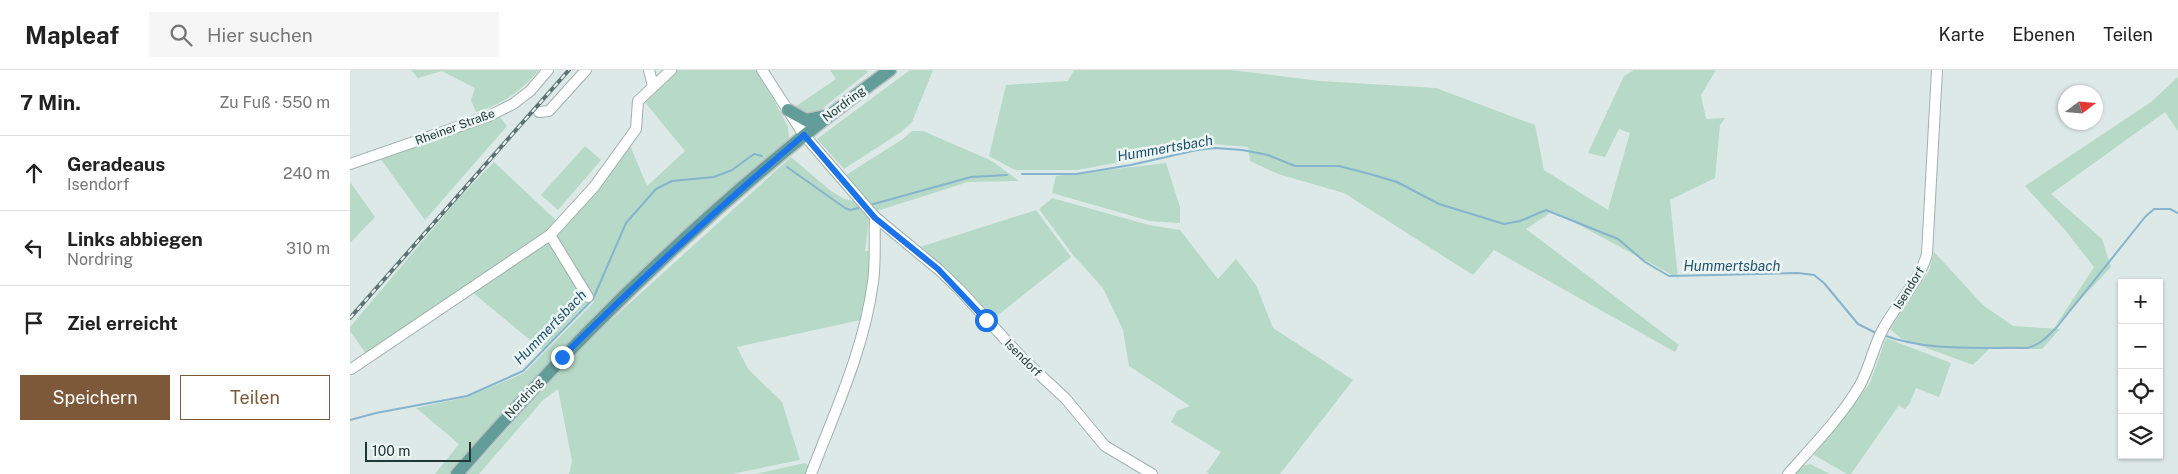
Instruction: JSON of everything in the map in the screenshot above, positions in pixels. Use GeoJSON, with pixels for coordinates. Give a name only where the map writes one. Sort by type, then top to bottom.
{"type":"FeatureCollection","features":[{"type":"Feature","properties":{"kind":"main road","name":"Nordring"},"geometry":{"type":"LineString","coordinates":[[457,474],[562,357],[640,280],[742,187],[830,114],[890,70]]}},
{"type":"Feature","properties":{"kind":"main road"},"geometry":{"type":"LineString","coordinates":[[788,110],[806,120],[830,114]]}},
{"type":"Feature","properties":{"kind":"street","name":"Rheiner Straße"},"geometry":{"type":"LineString","coordinates":[[350,164],[489,116],[530,91],[548,70]]}},
{"type":"Feature","properties":{"kind":"street"},"geometry":{"type":"LineString","coordinates":[[539,112],[549,112],[586,70]]}},
{"type":"Feature","properties":{"kind":"street"},"geometry":{"type":"LineString","coordinates":[[648,70],[653,86]]}},
{"type":"Feature","properties":{"kind":"street"},"geometry":{"type":"LineString","coordinates":[[351,369],[550,235],[594,187],[636,129],[638,101],[671,70]]}},
{"type":"Feature","properties":{"kind":"street","name":"Isendorf"},"geometry":{"type":"LineString","coordinates":[[762,70],[804,135],[872,215],[952,282],[1025,361],[1065,398],[1105,446],[1152,474]]}},
{"type":"Feature","properties":{"kind":"street","name":"Isendorf"},"geometry":{"type":"LineString","coordinates":[[1788,474],[1860,386],[1880,334],[1918,277],[1927,254],[1937,70]]}},
{"type":"Feature","properties":{"kind":"street"},"geometry":{"type":"LineString","coordinates":[[810,474],[841,402],[864,329],[874,281],[872,215]]}},
{"type":"Feature","properties":{"kind":"street"},"geometry":{"type":"LineString","coordinates":[[550,235],[588,297]]}},
{"type":"Feature","properties":{"kind":"green space"},"geometry":{"type":"Polygon","coordinates":[[[411,70],[539,70],[511,96],[495,105],[476,112],[471,100],[475,88],[442,71],[418,78],[411,70]]]}},
{"type":"Feature","properties":{"kind":"green space"},"geometry":{"type":"Polygon","coordinates":[[[676,70],[758,70],[788,127],[789,139],[714,203],[524,391],[450,474],[435,474],[459,444],[416,408],[467,397],[524,373],[594,302],[553,236],[629,143],[647,186],[685,151],[643,100],[676,70]]]}},
{"type":"Feature","properties":{"kind":"green space"},"geometry":{"type":"Polygon","coordinates":[[[830,70],[866,70],[868,72],[818,112],[803,114],[795,107],[836,79],[830,70]]]}},
{"type":"Feature","properties":{"kind":"green space"},"geometry":{"type":"Polygon","coordinates":[[[910,70],[933,70],[912,122],[901,132],[844,169],[817,139],[910,70]]]}},
{"type":"Feature","properties":{"kind":"green space"},"geometry":{"type":"Polygon","coordinates":[[[1074,70],[1231,70],[1320,81],[1436,88],[1535,125],[1544,170],[1608,210],[1630,133],[1619,129],[1605,157],[1588,153],[1624,76],[1634,70],[1716,70],[1701,95],[1706,119],[1725,118],[1720,125],[1715,178],[1670,200],[1678,278],[1553,211],[1526,229],[1679,345],[1675,352],[1494,250],[1473,275],[1344,193],[1278,174],[1250,161],[1248,147],[1214,144],[1078,170],[1015,170],[989,156],[1006,85],[1068,81],[1074,70]]]}},
{"type":"Feature","properties":{"kind":"green space"},"geometry":{"type":"Polygon","coordinates":[[[2178,77],[2178,131],[2165,112],[2051,194],[2102,239],[2111,267],[2054,328],[2094,267],[2065,230],[2025,186],[2151,102],[2178,77]]]}},
{"type":"Feature","properties":{"kind":"green space"},"geometry":{"type":"Polygon","coordinates":[[[499,116],[507,126],[425,220],[380,158],[499,116]]]}},
{"type":"Feature","properties":{"kind":"green space"},"geometry":{"type":"Polygon","coordinates":[[[912,131],[923,131],[992,161],[1019,181],[968,182],[877,211],[846,175],[903,139],[912,131]]]}},
{"type":"Feature","properties":{"kind":"green space"},"geometry":{"type":"Polygon","coordinates":[[[585,146],[601,160],[558,210],[541,195],[585,146]]]}},
{"type":"Feature","properties":{"kind":"green space"},"geometry":{"type":"Polygon","coordinates":[[[791,157],[831,191],[844,199],[854,201],[869,218],[865,251],[870,251],[871,279],[865,319],[737,347],[748,369],[782,402],[800,460],[732,474],[569,474],[572,461],[558,389],[543,400],[479,474],[467,474],[579,349],[791,157]]]}},
{"type":"Feature","properties":{"kind":"green space"},"geometry":{"type":"Polygon","coordinates":[[[494,162],[559,223],[547,234],[367,355],[350,331],[350,327],[460,197],[494,162]]]}},
{"type":"Feature","properties":{"kind":"green space"},"geometry":{"type":"Polygon","coordinates":[[[1166,163],[1180,207],[1180,223],[1150,221],[1052,193],[1056,176],[1166,163]]]}},
{"type":"Feature","properties":{"kind":"green space"},"geometry":{"type":"Polygon","coordinates":[[[350,182],[375,217],[350,243],[350,182]]]}},
{"type":"Feature","properties":{"kind":"green space"},"geometry":{"type":"Polygon","coordinates":[[[1052,198],[1149,225],[1180,230],[1218,279],[1236,259],[1256,285],[1273,328],[1353,380],[1280,474],[1209,474],[1207,472],[1221,452],[1171,422],[1177,411],[1190,406],[1129,366],[1123,330],[1103,288],[1073,255],[1039,209],[1052,198]]]}},
{"type":"Feature","properties":{"kind":"green space"},"geometry":{"type":"Polygon","coordinates":[[[1036,210],[1071,257],[993,319],[960,282],[920,247],[1036,210]]]}},
{"type":"Feature","properties":{"kind":"green space"},"geometry":{"type":"Polygon","coordinates":[[[549,238],[589,301],[542,350],[471,291],[549,238]]]}},
{"type":"Feature","properties":{"kind":"green space"},"geometry":{"type":"Polygon","coordinates":[[[1934,252],[1983,305],[2013,326],[2060,329],[2042,349],[1989,349],[1973,365],[1902,339],[1890,329],[1929,271],[1934,252]]]}},
{"type":"Feature","properties":{"kind":"green space"},"geometry":{"type":"Polygon","coordinates":[[[1886,338],[1951,363],[1939,397],[1916,388],[1910,403],[1905,409],[1899,405],[1851,474],[1847,474],[1814,455],[1870,383],[1886,338]]]}},
{"type":"Feature","properties":{"kind":"green space"},"geometry":{"type":"Polygon","coordinates":[[[805,463],[809,466],[806,474],[755,474],[805,463]]]}},
{"type":"Feature","properties":{"kind":"green space"},"geometry":{"type":"Polygon","coordinates":[[[1810,464],[1830,474],[1795,474],[1802,466],[1810,464]]]}},
{"type":"Feature","properties":{"kind":"waterway","name":"Hummertsbach"},"geometry":{"type":"LineString","coordinates":[[1022,174],[1076,174],[1215,148],[1242,150],[1268,155],[1295,166],[1339,166],[1397,182],[1439,204],[1504,224],[1520,221],[1546,210],[1618,239],[1645,262],[1669,276],[1798,273],[1814,275],[1824,283],[1858,324],[1876,333]]}},
{"type":"Feature","properties":{"kind":"waterway","name":"Hummertsbach"},"geometry":{"type":"LineString","coordinates":[[350,420],[376,413],[467,396],[523,371],[593,299],[626,223],[656,189],[672,181],[714,177],[732,170],[754,154],[762,156]]}},
{"type":"Feature","properties":{"kind":"waterway","name":"Hummertsbach"},"geometry":{"type":"LineString","coordinates":[[787,167],[845,208],[850,210],[863,207]]}},
{"type":"Feature","properties":{"kind":"waterway","name":"Hummertsbach"},"geometry":{"type":"LineString","coordinates":[[870,205],[971,177],[1007,175]]}},
{"type":"Feature","properties":{"kind":"waterway","name":"Hummertsbach"},"geometry":{"type":"LineString","coordinates":[[1883,335],[1918,344],[1954,348],[2032,347],[2057,327],[2145,217],[2154,209],[2170,209],[2178,213]]}},
{"type":"Feature","properties":{"kind":"railway"},"geometry":{"type":"LineString","coordinates":[[350,318],[569,70]]}},
{"type":"Feature","properties":{"kind":"route"},"geometry":{"type":"LineString","coordinates":[[562,357],[640,280],[742,187],[804,135],[875,218],[938,269],[959,289],[986,320]]}}]}
